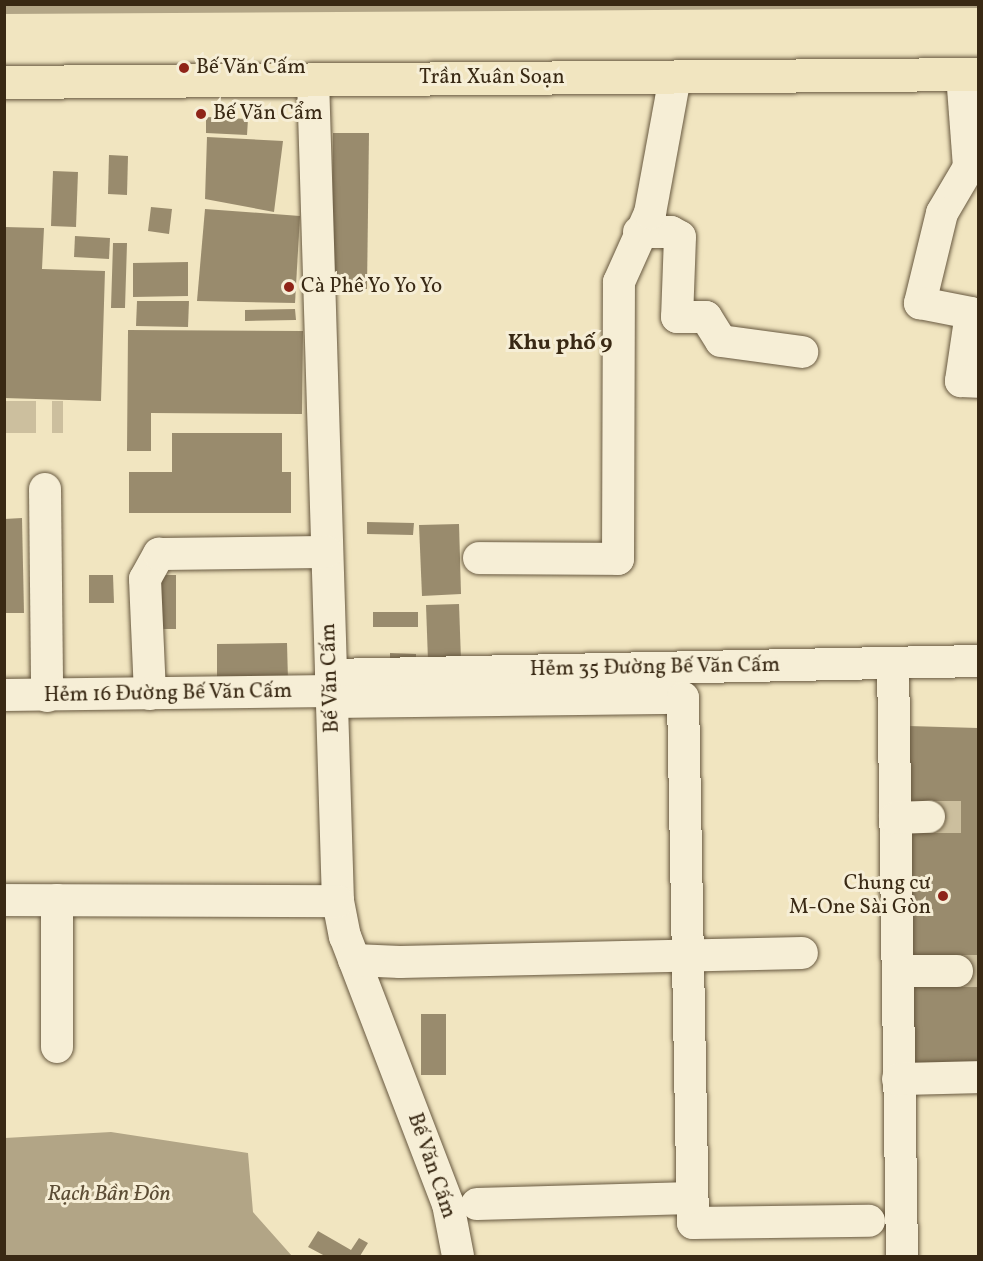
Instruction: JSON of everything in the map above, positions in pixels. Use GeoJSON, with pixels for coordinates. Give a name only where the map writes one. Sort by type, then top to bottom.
{"type":"FeatureCollection","features":[{"type":"Feature","properties":{"kind":"main road","name":"Trần Xuân Soạn"},"geometry":{"type":"LineString","coordinates":[[4,82],[970,74]]}},
{"type":"Feature","properties":{"kind":"street"},"geometry":{"type":"LineString","coordinates":[[970,74],[969,167],[942,213],[920,303],[971,313],[970,381]]}},
{"type":"Feature","properties":{"kind":"street"},"geometry":{"type":"LineString","coordinates":[[479,558],[618,559],[619,282],[639,232],[650,213],[675,76]]}},
{"type":"Feature","properties":{"kind":"street","name":"Bế Văn Cấm"},"geometry":{"type":"LineString","coordinates":[[313,79],[338,901],[345,936],[448,1204],[458,1257]]}},
{"type":"Feature","properties":{"kind":"street"},"geometry":{"type":"LineString","coordinates":[[639,232],[671,232],[680,237],[677,317],[706,317],[721,341],[802,352]]}},
{"type":"Feature","properties":{"kind":"street"},"geometry":{"type":"LineString","coordinates":[[45,489],[47,696]]}},
{"type":"Feature","properties":{"kind":"street"},"geometry":{"type":"LineString","coordinates":[[150,694],[145,579],[159,554],[327,552]]}},
{"type":"Feature","properties":{"kind":"street","name":"Hẻm 35 Đường Bế Văn Cấm"},"geometry":{"type":"LineString","coordinates":[[332,689],[893,663],[978,662]]}},
{"type":"Feature","properties":{"kind":"street"},"geometry":{"type":"LineString","coordinates":[[893,663],[902,1257]]}},
{"type":"Feature","properties":{"kind":"street"},"geometry":{"type":"LineString","coordinates":[[332,689],[683,698],[693,1223],[869,1221]]}},
{"type":"Feature","properties":{"kind":"street","name":"Hẻm 16 Đường Bế Văn Cấm"},"geometry":{"type":"LineString","coordinates":[[4,695],[332,689]]}},
{"type":"Feature","properties":{"kind":"street"},"geometry":{"type":"LineString","coordinates":[[895,818],[929,817]]}},
{"type":"Feature","properties":{"kind":"street"},"geometry":{"type":"LineString","coordinates":[[4,900],[338,901]]}},
{"type":"Feature","properties":{"kind":"street"},"geometry":{"type":"LineString","coordinates":[[57,900],[57,1047]]}},
{"type":"Feature","properties":{"kind":"street"},"geometry":{"type":"LineString","coordinates":[[354,960],[400,962],[802,952]]}},
{"type":"Feature","properties":{"kind":"street"},"geometry":{"type":"LineString","coordinates":[[898,971],[957,971]]}},
{"type":"Feature","properties":{"kind":"street"},"geometry":{"type":"LineString","coordinates":[[898,1079],[978,1077]]}},
{"type":"Feature","properties":{"kind":"street"},"geometry":{"type":"LineString","coordinates":[[477,1204],[692,1198]]}},
{"type":"Feature","properties":{"kind":"water"},"geometry":{"type":"Polygon","coordinates":[[[5,4],[978,4],[978,8],[4,14],[5,4]]]}},
{"type":"Feature","properties":{"kind":"water","name":"Rạch Bần Đôn"},"geometry":{"type":"Polygon","coordinates":[[[111,1132],[248,1153],[253,1212],[292,1256],[5,1256],[5,1138],[111,1132]]]}},
{"type":"Feature","properties":{"kind":"building"},"geometry":{"type":"Polygon","coordinates":[[[206,117],[248,119],[247,135],[206,133],[206,117]]]}},
{"type":"Feature","properties":{"kind":"building"},"geometry":{"type":"Polygon","coordinates":[[[333,133],[369,133],[367,289],[331,289],[333,133]]]}},
{"type":"Feature","properties":{"kind":"building"},"geometry":{"type":"Polygon","coordinates":[[[207,137],[283,141],[274,212],[205,199],[207,137]]]}},
{"type":"Feature","properties":{"kind":"building"},"geometry":{"type":"Polygon","coordinates":[[[109,155],[128,156],[127,195],[108,194],[109,155]]]}},
{"type":"Feature","properties":{"kind":"building"},"geometry":{"type":"Polygon","coordinates":[[[53,171],[78,172],[76,227],[51,226],[53,171]]]}},
{"type":"Feature","properties":{"kind":"building"},"geometry":{"type":"Polygon","coordinates":[[[151,207],[172,209],[169,234],[148,231],[151,207]]]}},
{"type":"Feature","properties":{"kind":"building"},"geometry":{"type":"Polygon","coordinates":[[[205,209],[300,216],[295,303],[197,301],[205,209]]]}},
{"type":"Feature","properties":{"kind":"building"},"geometry":{"type":"Polygon","coordinates":[[[4,227],[44,228],[42,269],[105,271],[101,401],[4,398],[4,227]]]}},
{"type":"Feature","properties":{"kind":"building"},"geometry":{"type":"Polygon","coordinates":[[[75,236],[110,238],[109,259],[74,257],[75,236]]]}},
{"type":"Feature","properties":{"kind":"building"},"geometry":{"type":"Polygon","coordinates":[[[113,243],[127,243],[125,308],[111,308],[113,243]]]}},
{"type":"Feature","properties":{"kind":"building"},"geometry":{"type":"Polygon","coordinates":[[[188,262],[188,296],[133,297],[133,263],[188,262]]]}},
{"type":"Feature","properties":{"kind":"building"},"geometry":{"type":"Polygon","coordinates":[[[137,301],[189,301],[188,327],[136,326],[137,301]]]}},
{"type":"Feature","properties":{"kind":"building"},"geometry":{"type":"Polygon","coordinates":[[[295,309],[296,320],[245,321],[245,310],[295,309]]]}},
{"type":"Feature","properties":{"kind":"building"},"geometry":{"type":"Polygon","coordinates":[[[128,330],[303,331],[302,414],[151,413],[151,451],[127,451],[128,330]]]}},
{"type":"Feature","properties":{"kind":"building"},"geometry":{"type":"Polygon","coordinates":[[[172,433],[282,433],[282,472],[291,472],[291,513],[129,513],[129,472],[172,472],[172,433]]]}},
{"type":"Feature","properties":{"kind":"building"},"geometry":{"type":"Polygon","coordinates":[[[22,518],[24,613],[4,613],[4,519],[22,518]]]}},
{"type":"Feature","properties":{"kind":"building"},"geometry":{"type":"Polygon","coordinates":[[[367,522],[414,523],[413,535],[367,534],[367,522]]]}},
{"type":"Feature","properties":{"kind":"building"},"geometry":{"type":"Polygon","coordinates":[[[459,524],[461,594],[422,596],[419,525],[459,524]]]}},
{"type":"Feature","properties":{"kind":"building"},"geometry":{"type":"Polygon","coordinates":[[[89,575],[113,575],[114,603],[89,603],[89,575]]]}},
{"type":"Feature","properties":{"kind":"building"},"geometry":{"type":"Polygon","coordinates":[[[157,575],[176,575],[176,629],[158,629],[157,575]]]}},
{"type":"Feature","properties":{"kind":"building"},"geometry":{"type":"Polygon","coordinates":[[[459,604],[461,660],[428,661],[426,605],[459,604]]]}},
{"type":"Feature","properties":{"kind":"building"},"geometry":{"type":"Polygon","coordinates":[[[373,612],[418,612],[418,627],[373,627],[373,612]]]}},
{"type":"Feature","properties":{"kind":"building"},"geometry":{"type":"Polygon","coordinates":[[[287,643],[288,681],[217,681],[217,644],[287,643]]]}},
{"type":"Feature","properties":{"kind":"building"},"geometry":{"type":"Polygon","coordinates":[[[390,653],[416,654],[416,667],[390,666],[390,653]]]}},
{"type":"Feature","properties":{"kind":"building","name":"Chung cư M-One Sài Gòn"},"geometry":{"type":"Polygon","coordinates":[[[908,726],[978,728],[978,1065],[907,1068],[908,726]]]}},
{"type":"Feature","properties":{"kind":"building"},"geometry":{"type":"Polygon","coordinates":[[[421,1014],[446,1014],[446,1075],[421,1075],[421,1014]]]}},
{"type":"Feature","properties":{"kind":"building"},"geometry":{"type":"Polygon","coordinates":[[[318,1231],[351,1250],[359,1238],[368,1243],[360,1256],[325,1256],[308,1247],[318,1231]]]}},
{"type":"Feature","properties":{"kind":"tunnel"},"geometry":{"type":"LineString","coordinates":[[4,417],[63,417]]}},
{"type":"Feature","properties":{"kind":"tunnel"},"geometry":{"type":"LineString","coordinates":[[929,817],[978,817]]}},
{"type":"Feature","properties":{"kind":"tunnel"},"geometry":{"type":"LineString","coordinates":[[957,971],[978,971]]}},
{"type":"Feature","properties":{"kind":"place","name":"Bế Văn Cấm"},"geometry":{"type":"Point","coordinates":[184,68]}},
{"type":"Feature","properties":{"kind":"place","name":"Bế Văn Cẩm"},"geometry":{"type":"Point","coordinates":[201,114]}},
{"type":"Feature","properties":{"kind":"place","name":"Cà Phê Yo Yo Yo"},"geometry":{"type":"Point","coordinates":[289,287]}},
{"type":"Feature","properties":{"kind":"place","name":"Chung cư M-One Sài Gòn"},"geometry":{"type":"Point","coordinates":[943,896]}},
{"type":"Feature","properties":{"kind":"district","name":"Khu phố 9"},"geometry":{"type":"Point","coordinates":[560,344]}}]}
